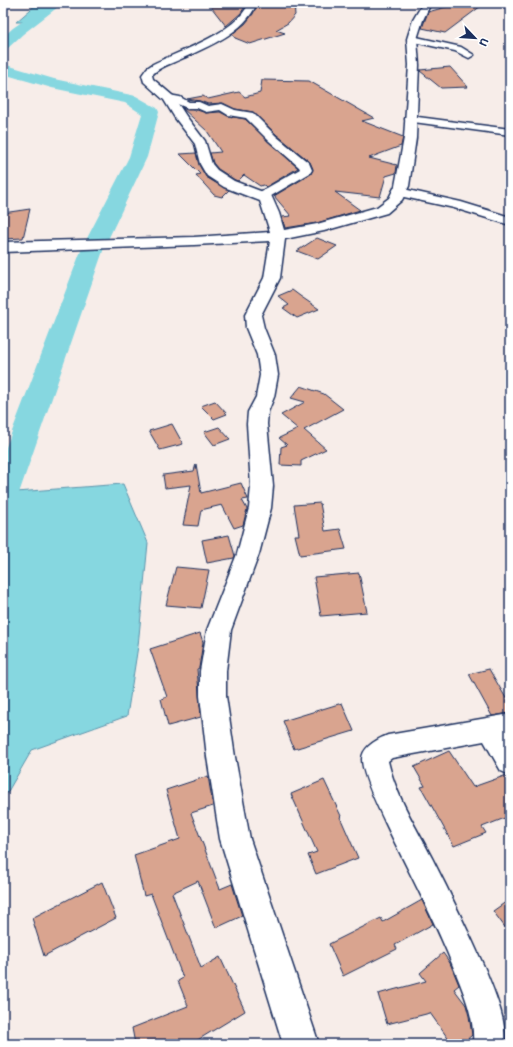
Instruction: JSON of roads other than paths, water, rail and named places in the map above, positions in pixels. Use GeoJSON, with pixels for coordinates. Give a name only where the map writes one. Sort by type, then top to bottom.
{"type":"FeatureCollection","features":[{"type":"Feature","properties":{"kind":"street"},"geometry":{"type":"LineString","coordinates":[[253,3],[252,9],[248,15],[224,33],[156,66],[148,74],[148,80],[169,98],[181,118],[192,130],[201,144],[206,164],[212,173],[229,184],[262,196],[268,202],[278,236],[272,278],[253,315],[255,328],[266,355],[269,374],[265,397],[258,412],[257,424],[262,486],[260,508],[248,554],[218,630],[213,671],[213,696],[221,757],[235,839],[301,1044]]}},
{"type":"Feature","properties":{"kind":"street"},"geometry":{"type":"LineString","coordinates":[[3,247],[134,243],[278,236],[319,228],[382,210],[392,203],[399,192],[404,178],[410,138],[410,116],[414,65],[412,39],[418,20],[427,3]]}},
{"type":"Feature","properties":{"kind":"street"},"geometry":{"type":"LineString","coordinates":[[412,39],[458,49],[469,55]]}},
{"type":"Feature","properties":{"kind":"street"},"geometry":{"type":"LineString","coordinates":[[169,98],[176,99],[186,105],[199,105],[208,109],[222,107],[232,113],[249,115],[307,169],[262,196]]}},
{"type":"Feature","properties":{"kind":"street"},"geometry":{"type":"LineString","coordinates":[[410,116],[510,127]]}},
{"type":"Feature","properties":{"kind":"street"},"geometry":{"type":"LineString","coordinates":[[410,116],[510,132]]}},
{"type":"Feature","properties":{"kind":"street"},"geometry":{"type":"LineString","coordinates":[[399,192],[457,205],[510,221]]}},
{"type":"Feature","properties":{"kind":"street"},"geometry":{"type":"LineString","coordinates":[[489,1044],[489,1031],[481,997],[463,952],[390,806],[376,766],[375,758],[382,750],[388,747],[500,727],[510,763]]}},
{"type":"Feature","properties":{"kind":"water"},"geometry":{"type":"Polygon","coordinates":[[[38,3],[63,3],[34,22],[16,22],[38,3]]]}},
{"type":"Feature","properties":{"kind":"water"},"geometry":{"type":"Polygon","coordinates":[[[123,484],[148,543],[138,646],[127,716],[32,750],[3,800],[3,493],[123,484]]]}},
{"type":"Feature","properties":{"kind":"waterway"},"geometry":{"type":"LineString","coordinates":[[3,45],[18,31],[57,3]]}},
{"type":"Feature","properties":{"kind":"waterway"},"geometry":{"type":"LineString","coordinates":[[3,69],[52,83],[130,99],[151,112],[138,157],[93,248],[4,493]]}}]}
